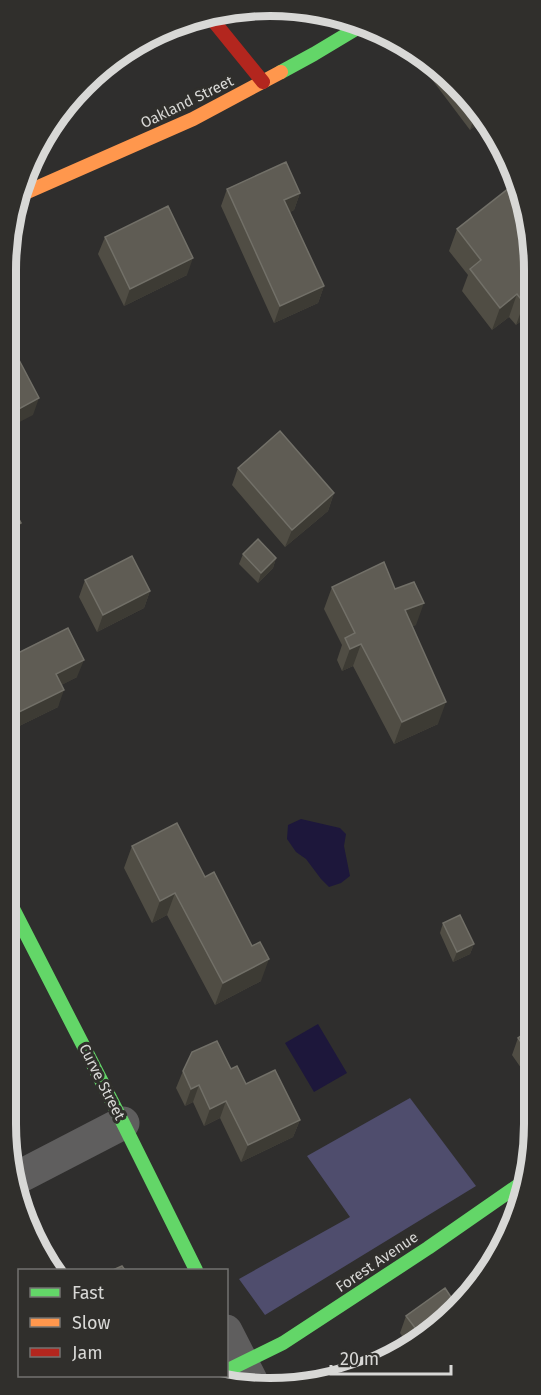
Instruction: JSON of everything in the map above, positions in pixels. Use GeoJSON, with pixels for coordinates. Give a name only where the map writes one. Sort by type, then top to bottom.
{"type":"FeatureCollection","features":[{"type":"Feature","properties":{"kind":"street"},"geometry":{"type":"LineString","coordinates":[[215,23],[263,82]]}},
{"type":"Feature","properties":{"kind":"street","name":"Oakland Street"},"geometry":{"type":"LineString","coordinates":[[29,191],[193,119],[353,30]]}},
{"type":"Feature","properties":{"kind":"street","name":"Curve Street"},"geometry":{"type":"LineString","coordinates":[[16,914],[196,1269]]}},
{"type":"Feature","properties":{"kind":"street"},"geometry":{"type":"LineString","coordinates":[[21,1176],[123,1123]]}},
{"type":"Feature","properties":{"kind":"street","name":"Forest Avenue"},"geometry":{"type":"LineString","coordinates":[[236,1374],[365,1290],[517,1186]]}},
{"type":"Feature","properties":{"kind":"street"},"geometry":{"type":"LineString","coordinates":[[228,1340],[236,1374]]}},
{"type":"Feature","properties":{"kind":"shaded area"},"geometry":{"type":"Polygon","coordinates":[[[301,819],[340,828],[346,834],[344,846],[350,876],[341,883],[329,887],[287,839],[288,825],[301,819]]]}},
{"type":"Feature","properties":{"kind":"shaded area"},"geometry":{"type":"Polygon","coordinates":[[[318,1024],[347,1073],[314,1092],[285,1043],[318,1024]]]}},
{"type":"Feature","properties":{"kind":"shaded area"},"geometry":{"type":"Polygon","coordinates":[[[410,1098],[476,1186],[265,1315],[239,1279],[350,1217],[307,1156],[410,1098]]]}},
{"type":"Feature","properties":{"kind":"building"},"geometry":{"type":"Polygon","coordinates":[[[286,162],[300,193],[284,200],[324,286],[280,306],[227,189],[286,162]]]}},
{"type":"Feature","properties":{"kind":"building"},"geometry":{"type":"Polygon","coordinates":[[[510,187],[522,237],[524,303],[517,294],[500,308],[470,269],[481,260],[457,229],[510,187]]]}},
{"type":"Feature","properties":{"kind":"building"},"geometry":{"type":"Polygon","coordinates":[[[168,206],[193,258],[130,289],[105,237],[168,206]]]}},
{"type":"Feature","properties":{"kind":"building"},"geometry":{"type":"Polygon","coordinates":[[[18,358],[39,398],[16,411],[16,359],[18,358]]]}},
{"type":"Feature","properties":{"kind":"building"},"geometry":{"type":"Polygon","coordinates":[[[280,431],[334,493],[292,530],[238,468],[280,431]]]}},
{"type":"Feature","properties":{"kind":"building"},"geometry":{"type":"Polygon","coordinates":[[[16,514],[21,523],[16,526],[16,514]]]}},
{"type":"Feature","properties":{"kind":"building"},"geometry":{"type":"Polygon","coordinates":[[[258,539],[276,558],[261,573],[243,554],[258,539]]]}},
{"type":"Feature","properties":{"kind":"building"},"geometry":{"type":"Polygon","coordinates":[[[132,556],[150,591],[103,615],[85,580],[132,556]]]}},
{"type":"Feature","properties":{"kind":"building"},"geometry":{"type":"Polygon","coordinates":[[[384,562],[395,589],[414,582],[424,603],[405,610],[446,702],[402,722],[361,644],[350,649],[345,638],[355,633],[332,587],[384,562]]]}},
{"type":"Feature","properties":{"kind":"building"},"geometry":{"type":"Polygon","coordinates":[[[68,628],[84,660],[56,674],[64,690],[16,714],[16,654],[68,628]]]}},
{"type":"Feature","properties":{"kind":"building"},"geometry":{"type":"Polygon","coordinates":[[[177,823],[205,877],[214,872],[252,946],[260,942],[269,959],[223,983],[175,893],[160,901],[132,846],[177,823]]]}},
{"type":"Feature","properties":{"kind":"building"},"geometry":{"type":"Polygon","coordinates":[[[460,915],[474,944],[457,952],[443,923],[460,915]]]}},
{"type":"Feature","properties":{"kind":"building"},"geometry":{"type":"Polygon","coordinates":[[[524,1034],[524,1046],[518,1038],[524,1034]]]}},
{"type":"Feature","properties":{"kind":"building"},"geometry":{"type":"Polygon","coordinates":[[[217,1041],[231,1069],[237,1066],[246,1084],[275,1070],[300,1120],[248,1145],[226,1101],[210,1109],[199,1085],[191,1089],[183,1071],[192,1052],[217,1041]]]}},
{"type":"Feature","properties":{"kind":"building"},"geometry":{"type":"Polygon","coordinates":[[[445,1288],[453,1300],[418,1332],[406,1316],[445,1288]]]}},
{"type":"Feature","properties":{"kind":"traffic: fast"},"geometry":{"type":"LineString","coordinates":[[281,72],[353,30]]}},
{"type":"Feature","properties":{"kind":"traffic: fast"},"geometry":{"type":"LineString","coordinates":[[16,914],[196,1269]]}},
{"type":"Feature","properties":{"kind":"traffic: fast"},"geometry":{"type":"LineString","coordinates":[[228,1370],[283,1343],[517,1186]]}},
{"type":"Feature","properties":{"kind":"traffic: slow"},"geometry":{"type":"LineString","coordinates":[[29,191],[193,119],[281,72]]}},
{"type":"Feature","properties":{"kind":"traffic: jam"},"geometry":{"type":"LineString","coordinates":[[215,23],[263,82]]}}]}
